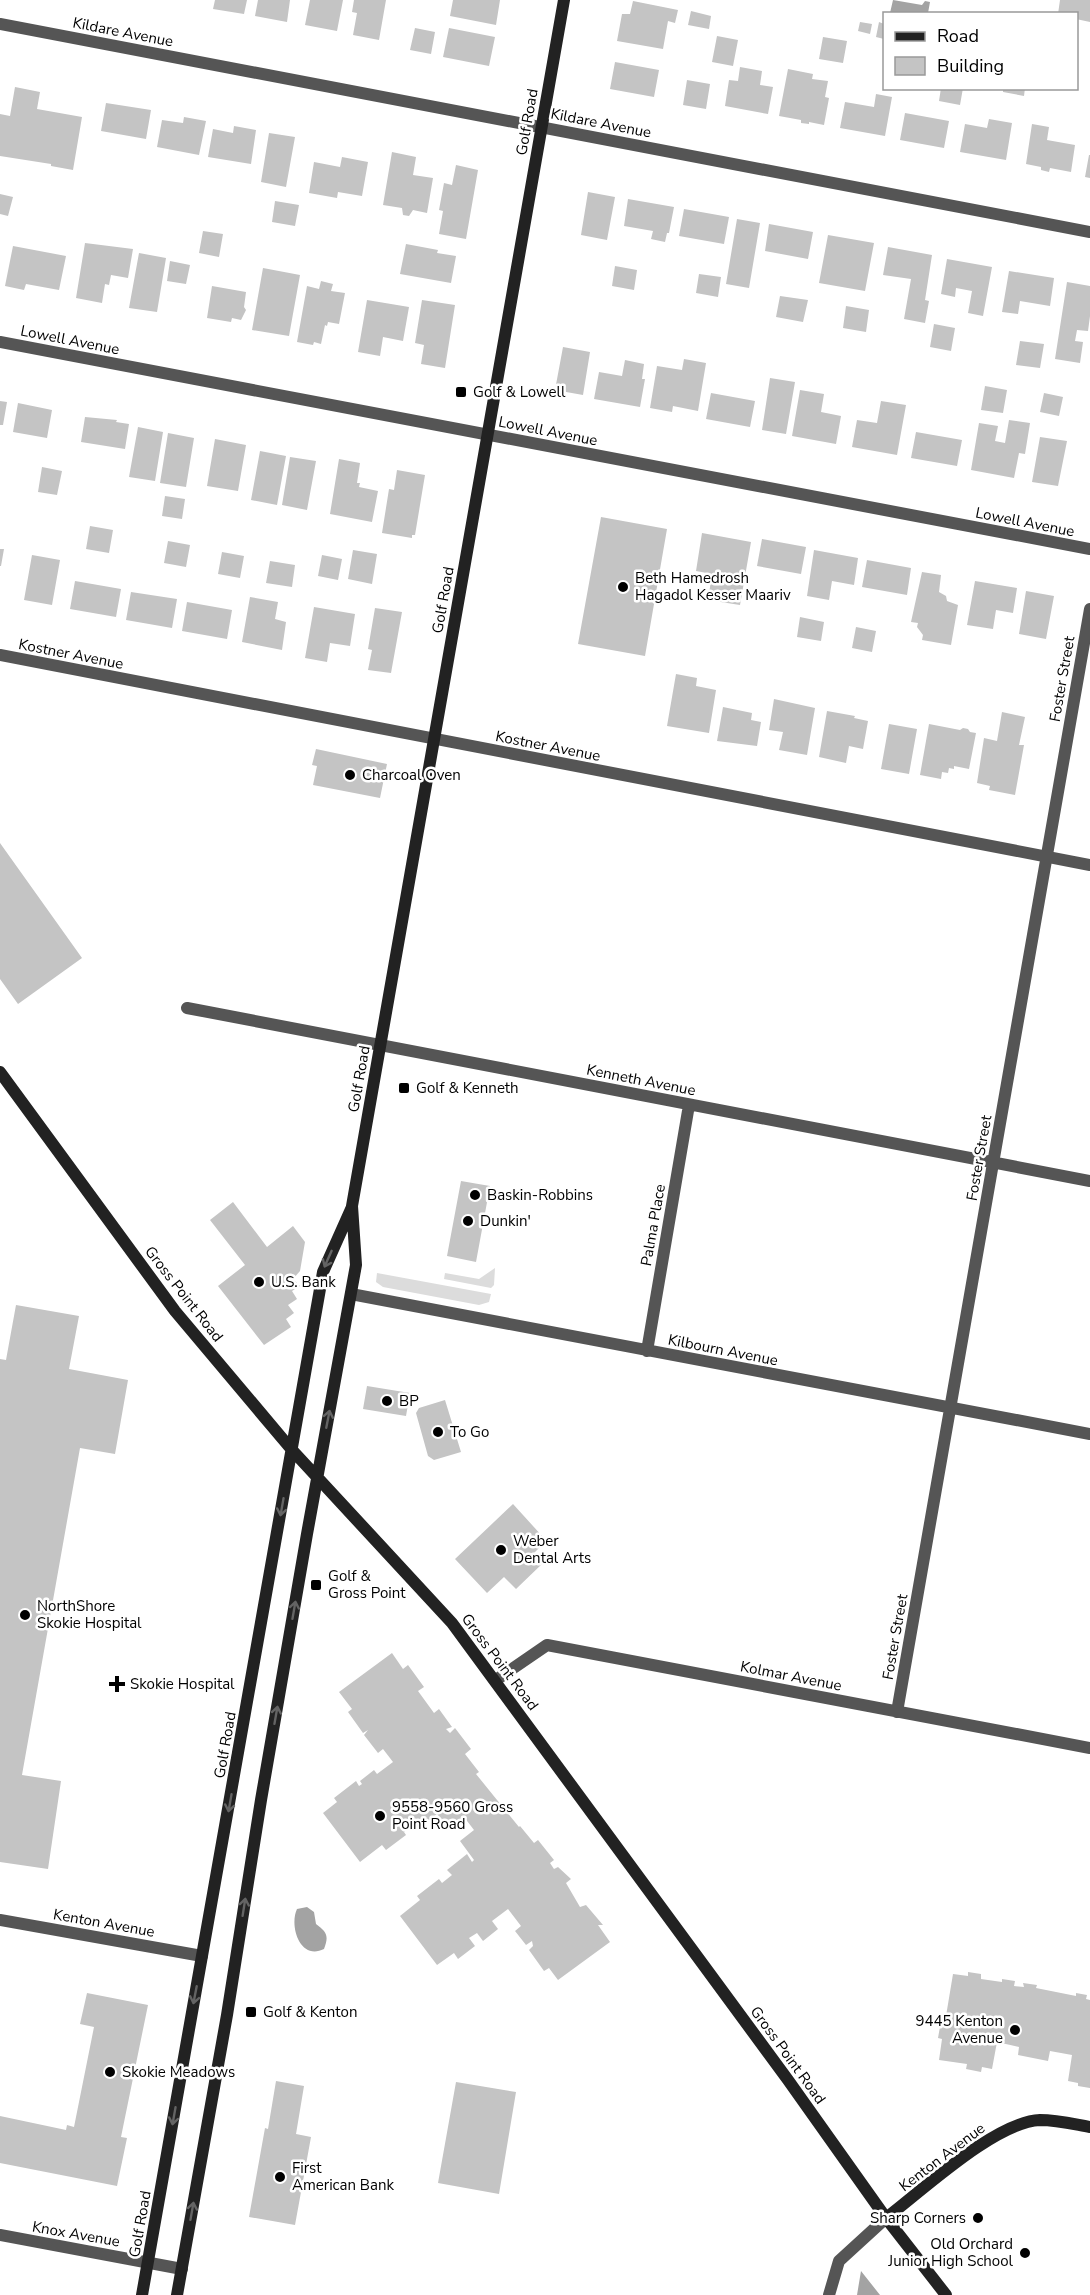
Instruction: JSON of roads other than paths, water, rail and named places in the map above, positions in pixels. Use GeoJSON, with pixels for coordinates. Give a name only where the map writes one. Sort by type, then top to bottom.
{"type":"FeatureCollection","features":[{"type":"Feature","properties":{"kind":"main road","name":"Golf Road"},"geometry":{"type":"LineString","coordinates":[[142,2295],[323,1272],[352,1206],[564,0]]}},
{"type":"Feature","properties":{"kind":"main road","name":"Gross Point Road"},"geometry":{"type":"LineString","coordinates":[[0,1072],[176,1311],[292,1450],[452,1623],[788,2080],[886,2218],[946,2295]]}},
{"type":"Feature","properties":{"kind":"main road","name":"Golf Road"},"geometry":{"type":"LineString","coordinates":[[177,2295],[227,2015],[317,1477],[356,1265],[352,1206]]}},
{"type":"Feature","properties":{"kind":"main road","name":"Kenton Avenue"},"geometry":{"type":"LineString","coordinates":[[886,2218],[990,2138],[1015,2126],[1038,2120],[1061,2121],[1090,2127]]}},
{"type":"Feature","properties":{"kind":"street","name":"Kildare Avenue"},"geometry":{"type":"LineString","coordinates":[[0,24],[1090,232]]}},
{"type":"Feature","properties":{"kind":"street","name":"Lowell Avenue"},"geometry":{"type":"LineString","coordinates":[[0,342],[1090,549]]}},
{"type":"Feature","properties":{"kind":"street","name":"Foster Street"},"geometry":{"type":"LineString","coordinates":[[897,1712],[1090,609]]}},
{"type":"Feature","properties":{"kind":"street","name":"Kostner Avenue"},"geometry":{"type":"LineString","coordinates":[[0,656],[1090,865]]}},
{"type":"Feature","properties":{"kind":"street","name":"Kenneth Avenue"},"geometry":{"type":"LineString","coordinates":[[187,1008],[1090,1181]]}},
{"type":"Feature","properties":{"kind":"street","name":"Palma Place"},"geometry":{"type":"LineString","coordinates":[[647,1351],[689,1105]]}},
{"type":"Feature","properties":{"kind":"street","name":"Kilbourn Avenue"},"geometry":{"type":"LineString","coordinates":[[351,1294],[1090,1434]]}},
{"type":"Feature","properties":{"kind":"street","name":"Kolmar Avenue"},"geometry":{"type":"LineString","coordinates":[[496,1680],[547,1645],[1090,1748]]}},
{"type":"Feature","properties":{"kind":"street","name":"Kenton Avenue"},"geometry":{"type":"LineString","coordinates":[[0,1920],[202,1956]]}},
{"type":"Feature","properties":{"kind":"street"},"geometry":{"type":"LineString","coordinates":[[829,2295],[839,2262],[886,2218]]}},
{"type":"Feature","properties":{"kind":"street","name":"Knox Avenue"},"geometry":{"type":"LineString","coordinates":[[0,2235],[182,2269]]}},
{"type":"Feature","properties":{"kind":"place","name":"Golf & Lowell"},"geometry":{"type":"Point","coordinates":[461,392]}},
{"type":"Feature","properties":{"kind":"place","name":"Beth Hamedrosh Hagadol Kesser Maariv"},"geometry":{"type":"Point","coordinates":[623,587]}},
{"type":"Feature","properties":{"kind":"place","name":"Charcoal Oven"},"geometry":{"type":"Point","coordinates":[350,775]}},
{"type":"Feature","properties":{"kind":"place","name":"Golf & Kenneth"},"geometry":{"type":"Point","coordinates":[404,1088]}},
{"type":"Feature","properties":{"kind":"place","name":"Baskin-Robbins"},"geometry":{"type":"Point","coordinates":[475,1195]}},
{"type":"Feature","properties":{"kind":"place","name":"Dunkin'"},"geometry":{"type":"Point","coordinates":[468,1221]}},
{"type":"Feature","properties":{"kind":"place","name":"U.S. Bank"},"geometry":{"type":"Point","coordinates":[259,1282]}},
{"type":"Feature","properties":{"kind":"place","name":"BP"},"geometry":{"type":"Point","coordinates":[387,1401]}},
{"type":"Feature","properties":{"kind":"place","name":"To Go"},"geometry":{"type":"Point","coordinates":[438,1432]}},
{"type":"Feature","properties":{"kind":"place","name":"Weber Dental Arts"},"geometry":{"type":"Point","coordinates":[501,1550]}},
{"type":"Feature","properties":{"kind":"place","name":"Golf & Gross Point"},"geometry":{"type":"Point","coordinates":[316,1585]}},
{"type":"Feature","properties":{"kind":"place","name":"NorthShore Skokie Hospital"},"geometry":{"type":"Point","coordinates":[25,1615]}},
{"type":"Feature","properties":{"kind":"place","name":"Skokie Hospital"},"geometry":{"type":"Point","coordinates":[117,1684]}},
{"type":"Feature","properties":{"kind":"place","name":"9558-9560 Gross Point Road"},"geometry":{"type":"Point","coordinates":[380,1816]}},
{"type":"Feature","properties":{"kind":"place","name":"Golf & Kenton"},"geometry":{"type":"Point","coordinates":[251,2012]}},
{"type":"Feature","properties":{"kind":"place","name":"9445 Kenton Avenue"},"geometry":{"type":"Point","coordinates":[1015,2030]}},
{"type":"Feature","properties":{"kind":"place","name":"Skokie Meadows"},"geometry":{"type":"Point","coordinates":[110,2072]}},
{"type":"Feature","properties":{"kind":"place","name":"First American Bank"},"geometry":{"type":"Point","coordinates":[280,2177]}},
{"type":"Feature","properties":{"kind":"place","name":"Sharp Corners"},"geometry":{"type":"Point","coordinates":[978,2218]}},
{"type":"Feature","properties":{"kind":"place","name":"Old Orchard Junior High School"},"geometry":{"type":"Point","coordinates":[1025,2253]}}]}
